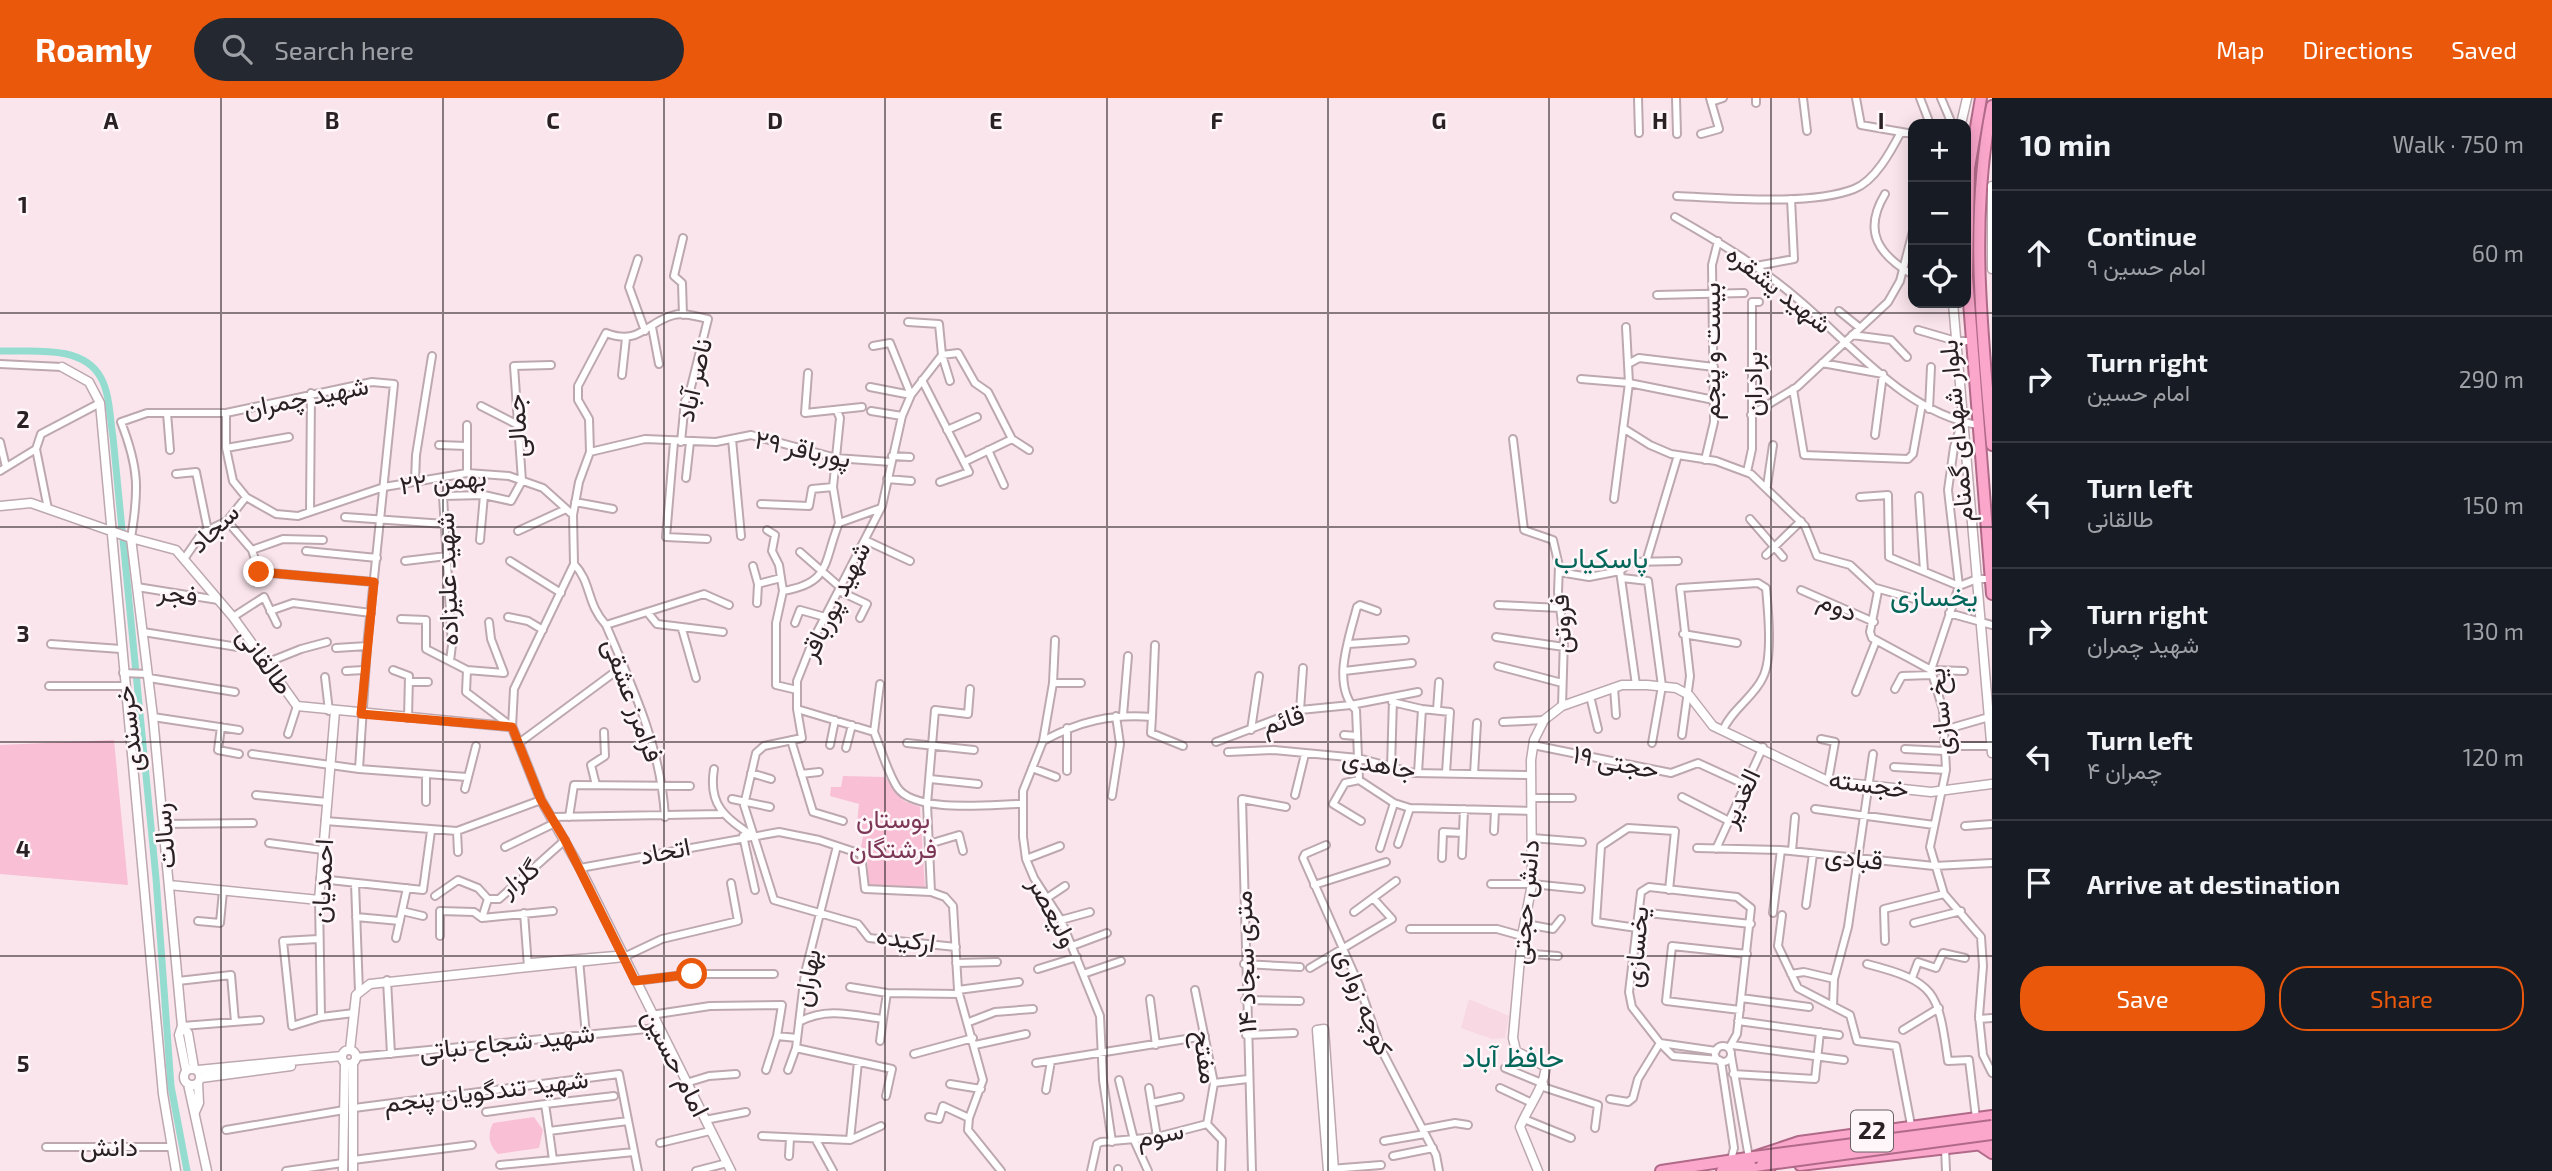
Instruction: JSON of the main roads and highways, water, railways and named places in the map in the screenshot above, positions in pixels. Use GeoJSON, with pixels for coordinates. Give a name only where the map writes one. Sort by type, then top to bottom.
{"type":"FeatureCollection","features":[{"type":"Feature","properties":{"kind":"highway","name":"بلوار شهدای گمنام"},"geometry":{"type":"LineString","coordinates":[[1971,148],[1981,98]]}},
{"type":"Feature","properties":{"kind":"highway","name":"بلوار شهدای گمنام"},"geometry":{"type":"LineString","coordinates":[[1992,106],[1987,149],[1987,247],[1978,425],[1992,594]]}},
{"type":"Feature","properties":{"kind":"highway","name":"بلوار شهدای گمنام"},"geometry":{"type":"LineString","coordinates":[[1966,245],[1967,182]]}},
{"type":"Feature","properties":{"kind":"highway","name":"بلوار شهدای گمنام"},"geometry":{"type":"LineString","coordinates":[[1971,298],[1982,342],[1992,445]]}},
{"type":"Feature","properties":{"kind":"highway","name":"22"},"geometry":{"type":"LineString","coordinates":[[1722,1171],[1757,1163],[1799,1142],[1992,1116]]}},
{"type":"Feature","properties":{"kind":"highway"},"geometry":{"type":"LineString","coordinates":[[1976,1118],[1983,1124],[1985,1133],[1977,1143],[1992,1153]]}},
{"type":"Feature","properties":{"kind":"highway"},"geometry":{"type":"LineString","coordinates":[[1922,1150],[1928,1146],[1931,1136],[1923,1124]]}},
{"type":"Feature","properties":{"kind":"highway"},"geometry":{"type":"LineString","coordinates":[[1757,1163],[1992,1126]]}},
{"type":"Feature","properties":{"kind":"highway"},"geometry":{"type":"LineString","coordinates":[[1757,1163],[1992,1134]]}},
{"type":"Feature","properties":{"kind":"highway","name":"22"},"geometry":{"type":"LineString","coordinates":[[1661,1171],[1731,1160],[1779,1167],[1992,1143]]}},
{"type":"Feature","properties":{"kind":"waterway"},"geometry":{"type":"LineString","coordinates":[[0,351],[41,351],[70,355],[93,367],[106,392],[113,437],[156,878],[171,1086],[187,1171]]}},
{"type":"Feature","properties":{"kind":"district","name":"پاسکیاب"},"geometry":{"type":"Point","coordinates":[1601,558]}},
{"type":"Feature","properties":{"kind":"district","name":"یخسازی"},"geometry":{"type":"Point","coordinates":[1934,596]}},
{"type":"Feature","properties":{"kind":"district","name":"حافظ آباد"},"geometry":{"type":"Point","coordinates":[1513,1057]}},
{"type":"Feature","properties":{"kind":"park label","name":"بوستان فرشتگان"},"geometry":{"type":"Point","coordinates":[893,834]}}]}
